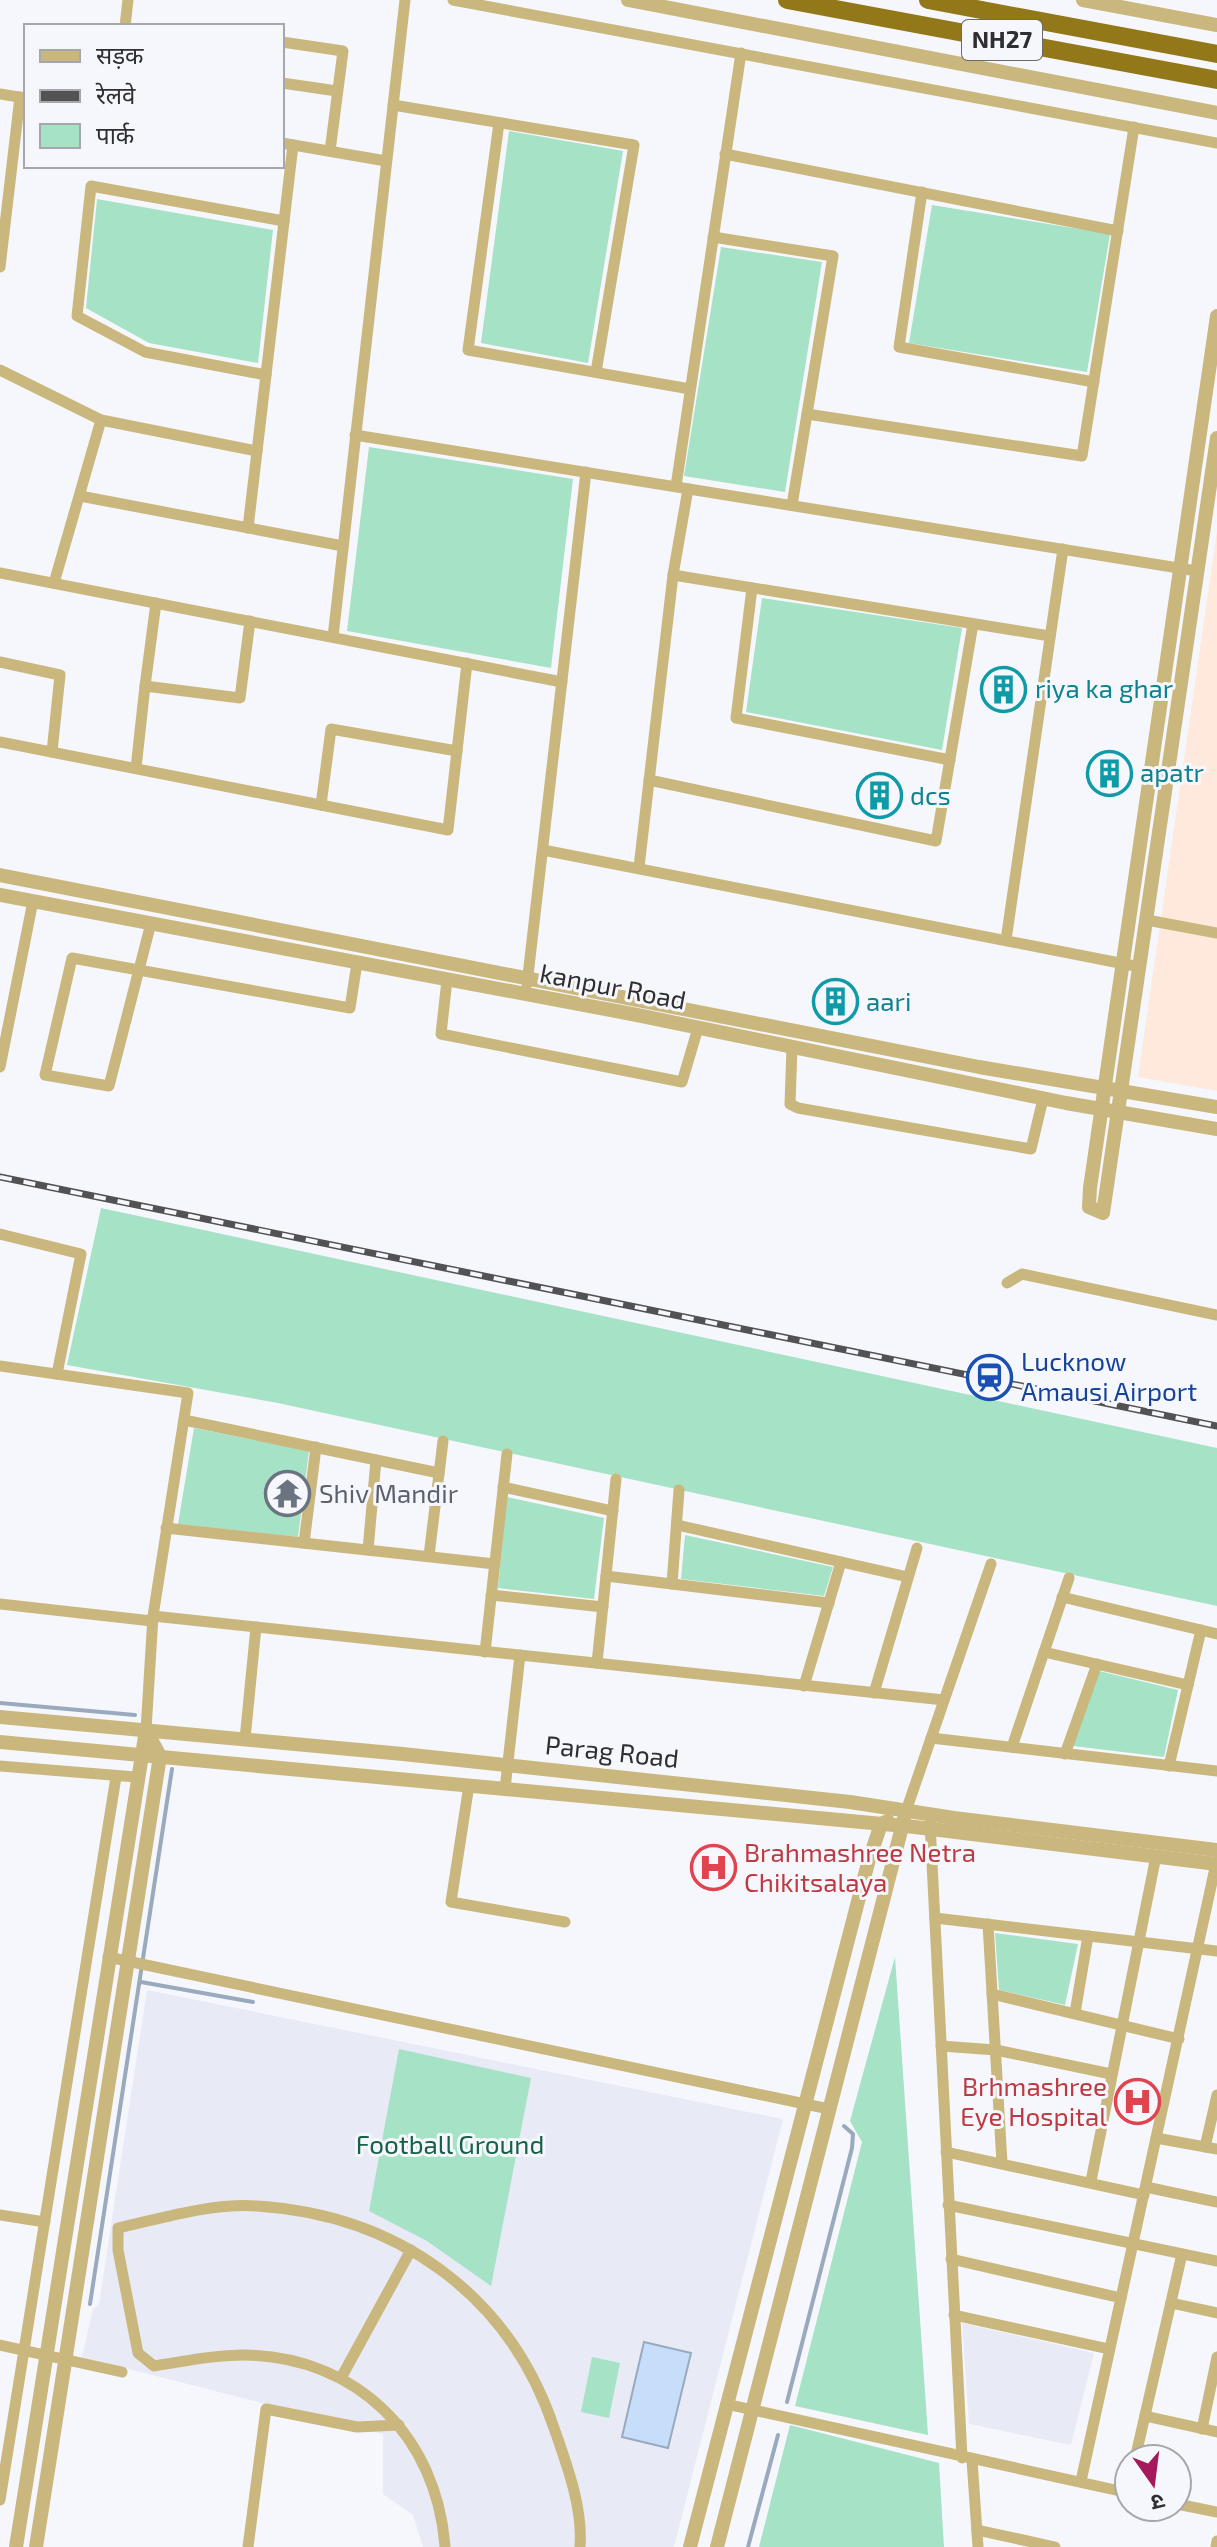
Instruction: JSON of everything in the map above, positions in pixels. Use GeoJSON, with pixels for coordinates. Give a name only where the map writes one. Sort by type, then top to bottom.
{"type":"FeatureCollection","features":[{"type":"Feature","properties":{"kind":"highway","name":"NH27"},"geometry":{"type":"LineString","coordinates":[[787,0],[1217,80]]}},
{"type":"Feature","properties":{"kind":"highway","name":"NH27"},"geometry":{"type":"LineString","coordinates":[[928,0],[1217,54]]}},
{"type":"Feature","properties":{"kind":"street"},"geometry":{"type":"LineString","coordinates":[[125,24],[128,0]]}},
{"type":"Feature","properties":{"kind":"street"},"geometry":{"type":"LineString","coordinates":[[333,637],[405,0]]}},
{"type":"Feature","properties":{"kind":"street"},"geometry":{"type":"LineString","coordinates":[[453,0],[1217,143]]}},
{"type":"Feature","properties":{"kind":"street"},"geometry":{"type":"LineString","coordinates":[[628,0],[1217,113]]}},
{"type":"Feature","properties":{"kind":"street"},"geometry":{"type":"LineString","coordinates":[[1083,0],[1217,25]]}},
{"type":"Feature","properties":{"kind":"street"},"geometry":{"type":"LineString","coordinates":[[284,42],[343,51],[330,151]]}},
{"type":"Feature","properties":{"kind":"street"},"geometry":{"type":"LineString","coordinates":[[676,486],[741,53]]}},
{"type":"Feature","properties":{"kind":"street"},"geometry":{"type":"LineString","coordinates":[[284,83],[337,91]]}},
{"type":"Feature","properties":{"kind":"street"},"geometry":{"type":"LineString","coordinates":[[0,94],[23,98],[6,171],[0,267]]}},
{"type":"Feature","properties":{"kind":"street"},"geometry":{"type":"LineString","coordinates":[[393,105],[634,145],[596,372]]}},
{"type":"Feature","properties":{"kind":"street"},"geometry":{"type":"LineString","coordinates":[[499,123],[468,350],[690,389]]}},
{"type":"Feature","properties":{"kind":"street"},"geometry":{"type":"LineString","coordinates":[[807,414],[1082,456],[1134,127]]}},
{"type":"Feature","properties":{"kind":"street"},"geometry":{"type":"LineString","coordinates":[[248,528],[284,221],[287,144],[386,161]]}},
{"type":"Feature","properties":{"kind":"street"},"geometry":{"type":"LineString","coordinates":[[725,154],[1118,231]]}},
{"type":"Feature","properties":{"kind":"street"},"geometry":{"type":"LineString","coordinates":[[266,375],[145,352],[77,316],[91,186],[284,221]]}},
{"type":"Feature","properties":{"kind":"street"},"geometry":{"type":"LineString","coordinates":[[922,192],[899,347],[1094,382]]}},
{"type":"Feature","properties":{"kind":"street"},"geometry":{"type":"LineString","coordinates":[[713,237],[833,256],[792,505]]}},
{"type":"Feature","properties":{"kind":"street"},"geometry":{"type":"LineString","coordinates":[[1217,316],[1088,1203],[1092,1209],[1103,1213],[1217,438]]}},
{"type":"Feature","properties":{"kind":"street"},"geometry":{"type":"LineString","coordinates":[[0,370],[101,420],[257,451]]}},
{"type":"Feature","properties":{"kind":"street"},"geometry":{"type":"LineString","coordinates":[[54,583],[101,420]]}},
{"type":"Feature","properties":{"kind":"street"},"geometry":{"type":"LineString","coordinates":[[355,435],[1197,571]]}},
{"type":"Feature","properties":{"kind":"street"},"geometry":{"type":"LineString","coordinates":[[524,994],[586,472]]}},
{"type":"Feature","properties":{"kind":"street"},"geometry":{"type":"LineString","coordinates":[[639,867],[673,575],[688,489]]}},
{"type":"Feature","properties":{"kind":"street"},"geometry":{"type":"LineString","coordinates":[[80,496],[343,546]]}},
{"type":"Feature","properties":{"kind":"street"},"geometry":{"type":"LineString","coordinates":[[1006,940],[1063,549]]}},
{"type":"Feature","properties":{"kind":"street"},"geometry":{"type":"LineString","coordinates":[[0,573],[562,682]]}},
{"type":"Feature","properties":{"kind":"street"},"geometry":{"type":"LineString","coordinates":[[673,575],[1050,636]]}},
{"type":"Feature","properties":{"kind":"street"},"geometry":{"type":"LineString","coordinates":[[752,588],[736,718],[950,760]]}},
{"type":"Feature","properties":{"kind":"street"},"geometry":{"type":"LineString","coordinates":[[136,768],[156,603]]}},
{"type":"Feature","properties":{"kind":"street"},"geometry":{"type":"LineString","coordinates":[[145,686],[240,698],[250,621]]}},
{"type":"Feature","properties":{"kind":"street"},"geometry":{"type":"LineString","coordinates":[[649,780],[936,841],[973,624]]}},
{"type":"Feature","properties":{"kind":"street"},"geometry":{"type":"LineString","coordinates":[[0,662],[60,675],[52,752]]}},
{"type":"Feature","properties":{"kind":"street"},"geometry":{"type":"LineString","coordinates":[[0,742],[448,830],[467,663]]}},
{"type":"Feature","properties":{"kind":"street"},"geometry":{"type":"LineString","coordinates":[[321,805],[331,729],[457,751]]}},
{"type":"Feature","properties":{"kind":"street"},"geometry":{"type":"LineString","coordinates":[[543,850],[1140,967]]}},
{"type":"Feature","properties":{"kind":"street"},"geometry":{"type":"LineString","coordinates":[[0,875],[1105,1089],[1217,1107]]}},
{"type":"Feature","properties":{"kind":"street","name":"kanpur Road"},"geometry":{"type":"LineString","coordinates":[[0,895],[698,1028],[1043,1099],[1217,1129]]}},
{"type":"Feature","properties":{"kind":"street"},"geometry":{"type":"LineString","coordinates":[[0,1067],[33,901]]}},
{"type":"Feature","properties":{"kind":"street"},"geometry":{"type":"LineString","coordinates":[[177,929],[184,911]]}},
{"type":"Feature","properties":{"kind":"street"},"geometry":{"type":"LineString","coordinates":[[1147,920],[1217,933]]}},
{"type":"Feature","properties":{"kind":"street"},"geometry":{"type":"LineString","coordinates":[[151,923],[137,973],[109,1086],[45,1075],[72,958],[137,973],[350,1008],[357,963]]}},
{"type":"Feature","properties":{"kind":"street"},"geometry":{"type":"LineString","coordinates":[[447,980],[441,1034],[682,1082],[698,1028]]}},
{"type":"Feature","properties":{"kind":"street"},"geometry":{"type":"LineString","coordinates":[[792,1047],[790,1104],[798,1108],[1031,1149],[1043,1099]]}},
{"type":"Feature","properties":{"kind":"street"},"geometry":{"type":"LineString","coordinates":[[0,1234],[81,1254],[57,1374]]}},
{"type":"Feature","properties":{"kind":"street"},"geometry":{"type":"LineString","coordinates":[[1007,1283],[1022,1274],[1217,1315]]}},
{"type":"Feature","properties":{"kind":"street"},"geometry":{"type":"LineString","coordinates":[[0,1366],[188,1393],[152,1618],[146,1730],[139,1755],[16,2547]]}},
{"type":"Feature","properties":{"kind":"street"},"geometry":{"type":"LineString","coordinates":[[184,1420],[439,1473]]}},
{"type":"Feature","properties":{"kind":"street"},"geometry":{"type":"LineString","coordinates":[[429,1556],[443,1441]]}},
{"type":"Feature","properties":{"kind":"street"},"geometry":{"type":"LineString","coordinates":[[304,1543],[316,1447]]}},
{"type":"Feature","properties":{"kind":"street"},"geometry":{"type":"LineString","coordinates":[[485,1652],[507,1454]]}},
{"type":"Feature","properties":{"kind":"street"},"geometry":{"type":"LineString","coordinates":[[368,1550],[376,1460]]}},
{"type":"Feature","properties":{"kind":"street"},"geometry":{"type":"LineString","coordinates":[[597,1663],[616,1479]]}},
{"type":"Feature","properties":{"kind":"street"},"geometry":{"type":"LineString","coordinates":[[503,1487],[613,1511]]}},
{"type":"Feature","properties":{"kind":"street"},"geometry":{"type":"LineString","coordinates":[[672,1584],[679,1490]]}},
{"type":"Feature","properties":{"kind":"street"},"geometry":{"type":"LineString","coordinates":[[677,1525],[908,1577]]}},
{"type":"Feature","properties":{"kind":"street"},"geometry":{"type":"LineString","coordinates":[[166,1528],[495,1564]]}},
{"type":"Feature","properties":{"kind":"street"},"geometry":{"type":"LineString","coordinates":[[874,1693],[917,1548]]}},
{"type":"Feature","properties":{"kind":"street"},"geometry":{"type":"LineString","coordinates":[[804,1686],[841,1562]]}},
{"type":"Feature","properties":{"kind":"street"},"geometry":{"type":"LineString","coordinates":[[717,2547],[906,1811],[991,1564]]}},
{"type":"Feature","properties":{"kind":"street"},"geometry":{"type":"LineString","coordinates":[[606,1576],[829,1603]]}},
{"type":"Feature","properties":{"kind":"street"},"geometry":{"type":"LineString","coordinates":[[1012,1747],[1069,1578]]}},
{"type":"Feature","properties":{"kind":"street"},"geometry":{"type":"LineString","coordinates":[[491,1595],[603,1607]]}},
{"type":"Feature","properties":{"kind":"street"},"geometry":{"type":"LineString","coordinates":[[1062,1597],[1217,1634]]}},
{"type":"Feature","properties":{"kind":"street"},"geometry":{"type":"LineString","coordinates":[[0,1604],[256,1627],[944,1700]]}},
{"type":"Feature","properties":{"kind":"street"},"geometry":{"type":"LineString","coordinates":[[245,1739],[256,1627]]}},
{"type":"Feature","properties":{"kind":"street"},"geometry":{"type":"LineString","coordinates":[[1169,1766],[1201,1630]]}},
{"type":"Feature","properties":{"kind":"street"},"geometry":{"type":"LineString","coordinates":[[1044,1652],[1188,1685]]}},
{"type":"Feature","properties":{"kind":"street"},"geometry":{"type":"LineString","coordinates":[[505,1789],[520,1655]]}},
{"type":"Feature","properties":{"kind":"street"},"geometry":{"type":"LineString","coordinates":[[1065,1754],[1097,1664]]}},
{"type":"Feature","properties":{"kind":"street","name":"Parag Road"},"geometry":{"type":"LineString","coordinates":[[0,1717],[508,1765],[906,1811],[930,1822],[1216,1864]]}},
{"type":"Feature","properties":{"kind":"street"},"geometry":{"type":"LineString","coordinates":[[36,2547],[160,1756],[146,1730]]}},
{"type":"Feature","properties":{"kind":"street"},"geometry":{"type":"LineString","coordinates":[[931,1738],[1217,1771]]}},
{"type":"Feature","properties":{"kind":"street","name":"Parag Road"},"geometry":{"type":"LineString","coordinates":[[0,1742],[902,1826],[930,1822],[1217,1852]]}},
{"type":"Feature","properties":{"kind":"street"},"geometry":{"type":"LineString","coordinates":[[0,1766],[136,1777]]}},
{"type":"Feature","properties":{"kind":"street"},"geometry":{"type":"LineString","coordinates":[[0,2500],[116,1777]]}},
{"type":"Feature","properties":{"kind":"street"},"geometry":{"type":"LineString","coordinates":[[469,1785],[451,1902],[565,1922]]}},
{"type":"Feature","properties":{"kind":"street"},"geometry":{"type":"LineString","coordinates":[[690,2547],[804,2104],[881,1824],[906,1811]]}},
{"type":"Feature","properties":{"kind":"street"},"geometry":{"type":"LineString","coordinates":[[930,1822],[954,2315],[978,2547]]}},
{"type":"Feature","properties":{"kind":"street"},"geometry":{"type":"LineString","coordinates":[[1081,2481],[1199,1949],[1217,1852]]}},
{"type":"Feature","properties":{"kind":"street"},"geometry":{"type":"LineString","coordinates":[[1091,2181],[1156,1856]]}},
{"type":"Feature","properties":{"kind":"street"},"geometry":{"type":"LineString","coordinates":[[935,1918],[1217,1951]]}},
{"type":"Feature","properties":{"kind":"street"},"geometry":{"type":"LineString","coordinates":[[988,1924],[1002,2163]]}},
{"type":"Feature","properties":{"kind":"street"},"geometry":{"type":"LineString","coordinates":[[1075,2013],[1088,1936]]}},
{"type":"Feature","properties":{"kind":"street"},"geometry":{"type":"LineString","coordinates":[[108,1957],[829,2109]]}},
{"type":"Feature","properties":{"kind":"street"},"geometry":{"type":"LineString","coordinates":[[992,1994],[1179,2039]]}},
{"type":"Feature","properties":{"kind":"street"},"geometry":{"type":"LineString","coordinates":[[941,2046],[996,2050],[1111,2074]]}},
{"type":"Feature","properties":{"kind":"street"},"geometry":{"type":"LineString","coordinates":[[1156,2138],[1211,2148],[1217,2095]]}},
{"type":"Feature","properties":{"kind":"street"},"geometry":{"type":"LineString","coordinates":[[946,2152],[1217,2202]]}},
{"type":"Feature","properties":{"kind":"street"},"geometry":{"type":"LineString","coordinates":[[948,2205],[1217,2261]]}},
{"type":"Feature","properties":{"kind":"street"},"geometry":{"type":"LineString","coordinates":[[445,2547],[427,2472],[399,2425],[352,2382],[298,2362],[245,2355],[154,2366],[138,2353],[118,2250],[118,2228],[192,2212],[254,2206],[318,2214],[398,2241],[457,2283],[505,2329],[541,2389],[571,2478],[580,2547]]}},
{"type":"Feature","properties":{"kind":"street"},"geometry":{"type":"LineString","coordinates":[[0,2215],[45,2222]]}},
{"type":"Feature","properties":{"kind":"street"},"geometry":{"type":"LineString","coordinates":[[341,2378],[411,2250]]}},
{"type":"Feature","properties":{"kind":"street"},"geometry":{"type":"LineString","coordinates":[[1139,2443],[1182,2254]]}},
{"type":"Feature","properties":{"kind":"street"},"geometry":{"type":"LineString","coordinates":[[951,2259],[1121,2298]]}},
{"type":"Feature","properties":{"kind":"street"},"geometry":{"type":"LineString","coordinates":[[1171,2303],[1217,2313]]}},
{"type":"Feature","properties":{"kind":"street"},"geometry":{"type":"LineString","coordinates":[[954,2315],[1109,2349]]}},
{"type":"Feature","properties":{"kind":"street"},"geometry":{"type":"LineString","coordinates":[[0,2345],[122,2372]]}},
{"type":"Feature","properties":{"kind":"street"},"geometry":{"type":"LineString","coordinates":[[1202,2429],[1217,2357]]}},
{"type":"Feature","properties":{"kind":"street"},"geometry":{"type":"LineString","coordinates":[[726,2404],[967,2459],[1113,2488]]}},
{"type":"Feature","properties":{"kind":"street"},"geometry":{"type":"LineString","coordinates":[[248,2547],[266,2409],[357,2427],[399,2425]]}},
{"type":"Feature","properties":{"kind":"street"},"geometry":{"type":"LineString","coordinates":[[1145,2416],[1217,2432]]}},
{"type":"Feature","properties":{"kind":"street"},"geometry":{"type":"LineString","coordinates":[[1193,2507],[1217,2512]]}},
{"type":"Feature","properties":{"kind":"street"},"geometry":{"type":"LineString","coordinates":[[977,2530],[1055,2547]]}},
{"type":"Feature","properties":{"kind":"street"},"geometry":{"type":"LineString","coordinates":[[1216,2547],[1217,2541]]}},
{"type":"Feature","properties":{"kind":"shaded area"},"geometry":{"type":"Polygon","coordinates":[[[1217,531],[1217,1091],[1138,1077],[1217,531]]]}},
{"type":"Feature","properties":{"kind":"shaded area"},"geometry":{"type":"Polygon","coordinates":[[[147,1990],[783,2119],[674,2547],[423,2547],[413,2515],[383,2494],[383,2434],[82,2357],[93,2309],[99,2304],[147,1990]]]}},
{"type":"Feature","properties":{"kind":"shaded area"},"geometry":{"type":"Polygon","coordinates":[[[962,2323],[1094,2353],[1071,2445],[969,2424],[962,2323]]]}},
{"type":"Feature","properties":{"kind":"green space"},"geometry":{"type":"Polygon","coordinates":[[[509,131],[623,151],[588,363],[481,343],[509,131]]]}},
{"type":"Feature","properties":{"kind":"green space"},"geometry":{"type":"Polygon","coordinates":[[[97,199],[273,230],[258,363],[149,343],[86,308],[97,199]]]}},
{"type":"Feature","properties":{"kind":"green space"},"geometry":{"type":"Polygon","coordinates":[[[932,205],[1110,234],[1087,372],[909,343],[932,205]]]}},
{"type":"Feature","properties":{"kind":"green space"},"geometry":{"type":"Polygon","coordinates":[[[721,247],[822,262],[785,492],[684,476],[721,247]]]}},
{"type":"Feature","properties":{"kind":"green space"},"geometry":{"type":"Polygon","coordinates":[[[369,447],[573,479],[551,668],[347,631],[369,447]]]}},
{"type":"Feature","properties":{"kind":"green space"},"geometry":{"type":"Polygon","coordinates":[[[762,598],[962,628],[942,750],[746,712],[762,598]]]}},
{"type":"Feature","properties":{"kind":"green space"},"geometry":{"type":"Polygon","coordinates":[[[101,1208],[1217,1448],[1217,1606],[278,1403],[67,1365],[101,1208]]]}},
{"type":"Feature","properties":{"kind":"green space"},"geometry":{"type":"Polygon","coordinates":[[[194,1428],[309,1451],[298,1537],[178,1524],[194,1428]]]}},
{"type":"Feature","properties":{"kind":"green space"},"geometry":{"type":"Polygon","coordinates":[[[507,1497],[604,1518],[594,1599],[498,1588],[507,1497]]]}},
{"type":"Feature","properties":{"kind":"green space"},"geometry":{"type":"Polygon","coordinates":[[[685,1535],[833,1567],[824,1596],[681,1579],[685,1535]]]}},
{"type":"Feature","properties":{"kind":"green space"},"geometry":{"type":"Polygon","coordinates":[[[1099,1671],[1178,1690],[1164,1757],[1073,1746],[1099,1671]]]}},
{"type":"Feature","properties":{"kind":"green space"},"geometry":{"type":"Polygon","coordinates":[[[995,1933],[1078,1944],[1065,2005],[999,1990],[995,1933]]]}},
{"type":"Feature","properties":{"kind":"green space"},"geometry":{"type":"Polygon","coordinates":[[[895,1957],[928,2435],[795,2406],[862,2142],[850,2121],[895,1957]]]}},
{"type":"Feature","properties":{"kind":"green space","name":"Football Ground"},"geometry":{"type":"Polygon","coordinates":[[[399,2049],[531,2078],[491,2286],[427,2241],[369,2211],[399,2049]]]}},
{"type":"Feature","properties":{"kind":"green space"},"geometry":{"type":"Polygon","coordinates":[[[592,2357],[620,2363],[609,2418],[581,2412],[592,2357]]]}},
{"type":"Feature","properties":{"kind":"green space"},"geometry":{"type":"Polygon","coordinates":[[[790,2425],[939,2463],[944,2547],[759,2547],[790,2425]]]}},
{"type":"Feature","properties":{"kind":"water"},"geometry":{"type":"Polygon","coordinates":[[[644,2342],[691,2353],[668,2448],[622,2437],[644,2342]]]}},
{"type":"Feature","properties":{"kind":"waterway"},"geometry":{"type":"LineString","coordinates":[[0,1703],[135,1715]]}},
{"type":"Feature","properties":{"kind":"waterway"},"geometry":{"type":"LineString","coordinates":[[90,2304],[172,1769]]}},
{"type":"Feature","properties":{"kind":"waterway"},"geometry":{"type":"LineString","coordinates":[[141,1982],[253,2002]]}},
{"type":"Feature","properties":{"kind":"waterway"},"geometry":{"type":"LineString","coordinates":[[787,2402],[852,2148],[853,2134],[844,2126]]}},
{"type":"Feature","properties":{"kind":"waterway"},"geometry":{"type":"LineString","coordinates":[[748,2547],[778,2435]]}},
{"type":"Feature","properties":{"kind":"railway"},"geometry":{"type":"LineString","coordinates":[[0,1177],[1217,1426]]}},
{"type":"Feature","properties":{"kind":"place","name":"riya ka ghar"},"geometry":{"type":"Point","coordinates":[1004,689]}},
{"type":"Feature","properties":{"kind":"place","name":"apatr"},"geometry":{"type":"Point","coordinates":[1109,773]}},
{"type":"Feature","properties":{"kind":"place","name":"dcs"},"geometry":{"type":"Point","coordinates":[879,796]}},
{"type":"Feature","properties":{"kind":"place","name":"aari"},"geometry":{"type":"Point","coordinates":[835,1002]}},
{"type":"Feature","properties":{"kind":"place","name":"Lucknow Amausi Airport"},"geometry":{"type":"Point","coordinates":[990,1377]}},
{"type":"Feature","properties":{"kind":"place","name":"Shiv Mandir"},"geometry":{"type":"Point","coordinates":[288,1494]}},
{"type":"Feature","properties":{"kind":"place","name":"Brahmashree Netra Chikitsalaya"},"geometry":{"type":"Point","coordinates":[713,1868]}},
{"type":"Feature","properties":{"kind":"place","name":"Brhmashree Eye Hospital"},"geometry":{"type":"Point","coordinates":[1138,2102]}}]}
